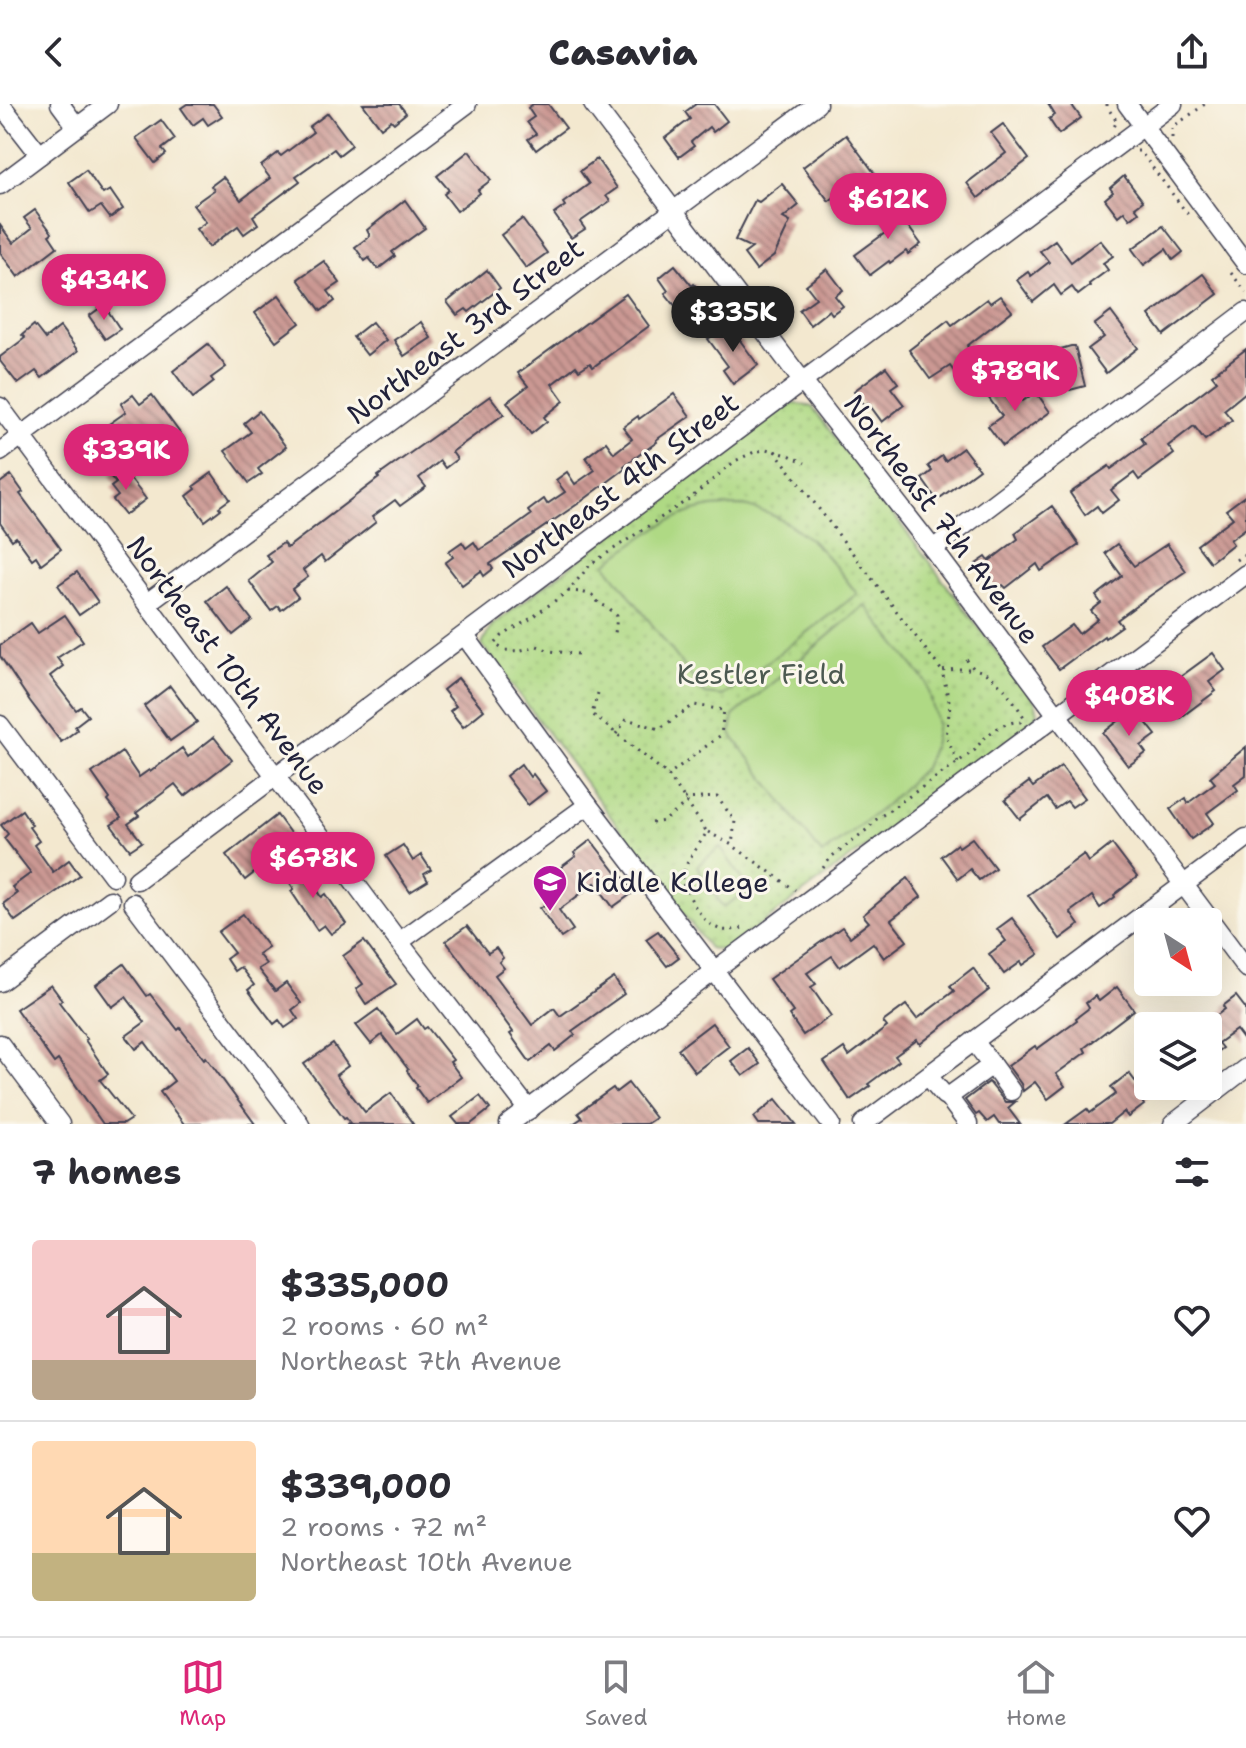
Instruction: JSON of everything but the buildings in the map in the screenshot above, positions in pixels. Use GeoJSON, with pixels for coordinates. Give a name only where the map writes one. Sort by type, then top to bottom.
{"type":"FeatureCollection","features":[{"type":"Feature","properties":{"kind":"street"},"geometry":{"type":"LineString","coordinates":[[60,104],[77,127]]}},
{"type":"Feature","properties":{"kind":"street"},"geometry":{"type":"LineString","coordinates":[[0,185],[108,104]]}},
{"type":"Feature","properties":{"kind":"street"},"geometry":{"type":"LineString","coordinates":[[0,452],[467,104]]}},
{"type":"Feature","properties":{"kind":"street","name":"Northeast 7th Avenue"},"geometry":{"type":"LineString","coordinates":[[593,104],[933,549],[1246,968]]}},
{"type":"Feature","properties":{"kind":"street","name":"Northeast 3rd Street"},"geometry":{"type":"LineString","coordinates":[[147,603],[817,104]]}},
{"type":"Feature","properties":{"kind":"street"},"geometry":{"type":"LineString","coordinates":[[1127,104],[1237,266]]}},
{"type":"Feature","properties":{"kind":"street","name":"Northeast 4th Street"},"geometry":{"type":"LineString","coordinates":[[137,880],[1173,104]]}},
{"type":"Feature","properties":{"kind":"street"},"geometry":{"type":"LineString","coordinates":[[1,105],[40,155]]}},
{"type":"Feature","properties":{"kind":"street"},"geometry":{"type":"LineString","coordinates":[[933,549],[1246,312]]}},
{"type":"Feature","properties":{"kind":"street","name":"Northeast 10th Avenue"},"geometry":{"type":"LineString","coordinates":[[0,407],[399,942],[529,1110]]}},
{"type":"Feature","properties":{"kind":"street"},"geometry":{"type":"LineString","coordinates":[[509,1124],[1246,574]]}},
{"type":"Feature","properties":{"kind":"street"},"geometry":{"type":"LineString","coordinates":[[465,636],[588,805],[831,1124]]}},
{"type":"Feature","properties":{"kind":"street"},"geometry":{"type":"LineString","coordinates":[[0,725],[113,876]]}},
{"type":"Feature","properties":{"kind":"street"},"geometry":{"type":"LineString","coordinates":[[399,942],[588,805]]}},
{"type":"Feature","properties":{"kind":"street"},"geometry":{"type":"LineString","coordinates":[[863,1124],[1246,838]]}},
{"type":"Feature","properties":{"kind":"street"},"geometry":{"type":"LineString","coordinates":[[125,873],[137,880],[140,891],[133,903],[121,906],[110,900],[106,890],[113,876],[125,873]]}},
{"type":"Feature","properties":{"kind":"street"},"geometry":{"type":"LineString","coordinates":[[0,982],[110,900]]}},
{"type":"Feature","properties":{"kind":"street"},"geometry":{"type":"LineString","coordinates":[[133,903],[300,1124]]}},
{"type":"Feature","properties":{"kind":"street"},"geometry":{"type":"LineString","coordinates":[[974,1041],[1011,1091]]}},
{"type":"Feature","properties":{"kind":"street"},"geometry":{"type":"LineString","coordinates":[[0,1044],[60,1124]]}},
{"type":"Feature","properties":{"kind":"street"},"geometry":{"type":"LineString","coordinates":[[948,1097],[992,1065]]}},
{"type":"Feature","properties":{"kind":"street"},"geometry":{"type":"LineString","coordinates":[[1173,1124],[1246,1068]]}},
{"type":"Feature","properties":{"kind":"street"},"geometry":{"type":"LineString","coordinates":[[928,1076],[968,1124]]}},
{"type":"Feature","properties":{"kind":"path"},"geometry":{"type":"LineString","coordinates":[[1107,104],[1117,121],[1109,131]]}},
{"type":"Feature","properties":{"kind":"path"},"geometry":{"type":"LineString","coordinates":[[1172,138],[1172,127],[1205,104]]}},
{"type":"Feature","properties":{"kind":"path"},"geometry":{"type":"LineString","coordinates":[[1128,157],[1140,151],[1193,222]]}},
{"type":"Feature","properties":{"kind":"path"},"geometry":{"type":"LineString","coordinates":[[1237,266],[1246,292]]}},
{"type":"Feature","properties":{"kind":"path"},"geometry":{"type":"LineString","coordinates":[[578,654],[550,651],[537,646],[518,651],[504,650],[495,644],[568,591],[591,564],[692,497],[735,461],[766,449],[805,463]]}},
{"type":"Feature","properties":{"kind":"path"},"geometry":{"type":"LineString","coordinates":[[775,451],[942,671],[950,705],[946,737],[958,762]]}},
{"type":"Feature","properties":{"kind":"path"},"geometry":{"type":"LineString","coordinates":[[568,591],[592,595],[609,608],[617,616],[615,634]]}},
{"type":"Feature","properties":{"kind":"path"},"geometry":{"type":"LineString","coordinates":[[966,659],[974,669]]}},
{"type":"Feature","properties":{"kind":"path"},"geometry":{"type":"LineString","coordinates":[[815,874],[885,812],[975,750],[984,736],[1012,721],[1020,722],[1024,717],[1003,686],[984,672],[974,669],[942,671]]}},
{"type":"Feature","properties":{"kind":"path"},"geometry":{"type":"LineString","coordinates":[[598,693],[592,714],[668,775],[707,832],[732,845],[795,890]]}},
{"type":"Feature","properties":{"kind":"path"},"geometry":{"type":"LineString","coordinates":[[616,734],[627,719],[659,729],[694,705],[724,710],[721,735],[668,775]]}},
{"type":"Feature","properties":{"kind":"path"},"geometry":{"type":"LineString","coordinates":[[652,823],[664,821],[686,801],[717,797],[735,821],[732,845]]}},
{"type":"Feature","properties":{"kind":"path"},"geometry":{"type":"LineString","coordinates":[[707,832],[688,861],[681,880],[708,924],[725,931],[743,929]]}},
{"type":"Feature","properties":{"kind":"green space","name":"Kestler Field"},"geometry":{"type":"Polygon","coordinates":[[[793,403],[812,407],[1035,702],[1038,712],[1031,724],[725,951],[709,948],[482,645],[491,626],[774,413],[793,403]]]}},
{"type":"Feature","properties":{"kind":"green space"},"geometry":{"type":"Polygon","coordinates":[[[744,506],[774,516],[799,531],[830,560],[857,594],[723,696],[705,694],[606,564],[643,537],[683,515],[712,507],[744,506]]]}},
{"type":"Feature","properties":{"kind":"green space"},"geometry":{"type":"Polygon","coordinates":[[[865,605],[927,683],[937,724],[924,768],[885,806],[822,854],[731,734],[733,716],[865,605]]]}},
{"type":"Feature","properties":{"kind":"green space"},"geometry":{"type":"Polygon","coordinates":[[[720,847],[750,890],[723,907],[697,866],[720,847]]]}},
{"type":"Feature","properties":{"kind":"place","name":"Kiddle Kollege"},"geometry":{"type":"Point","coordinates":[550,913]}}]}
